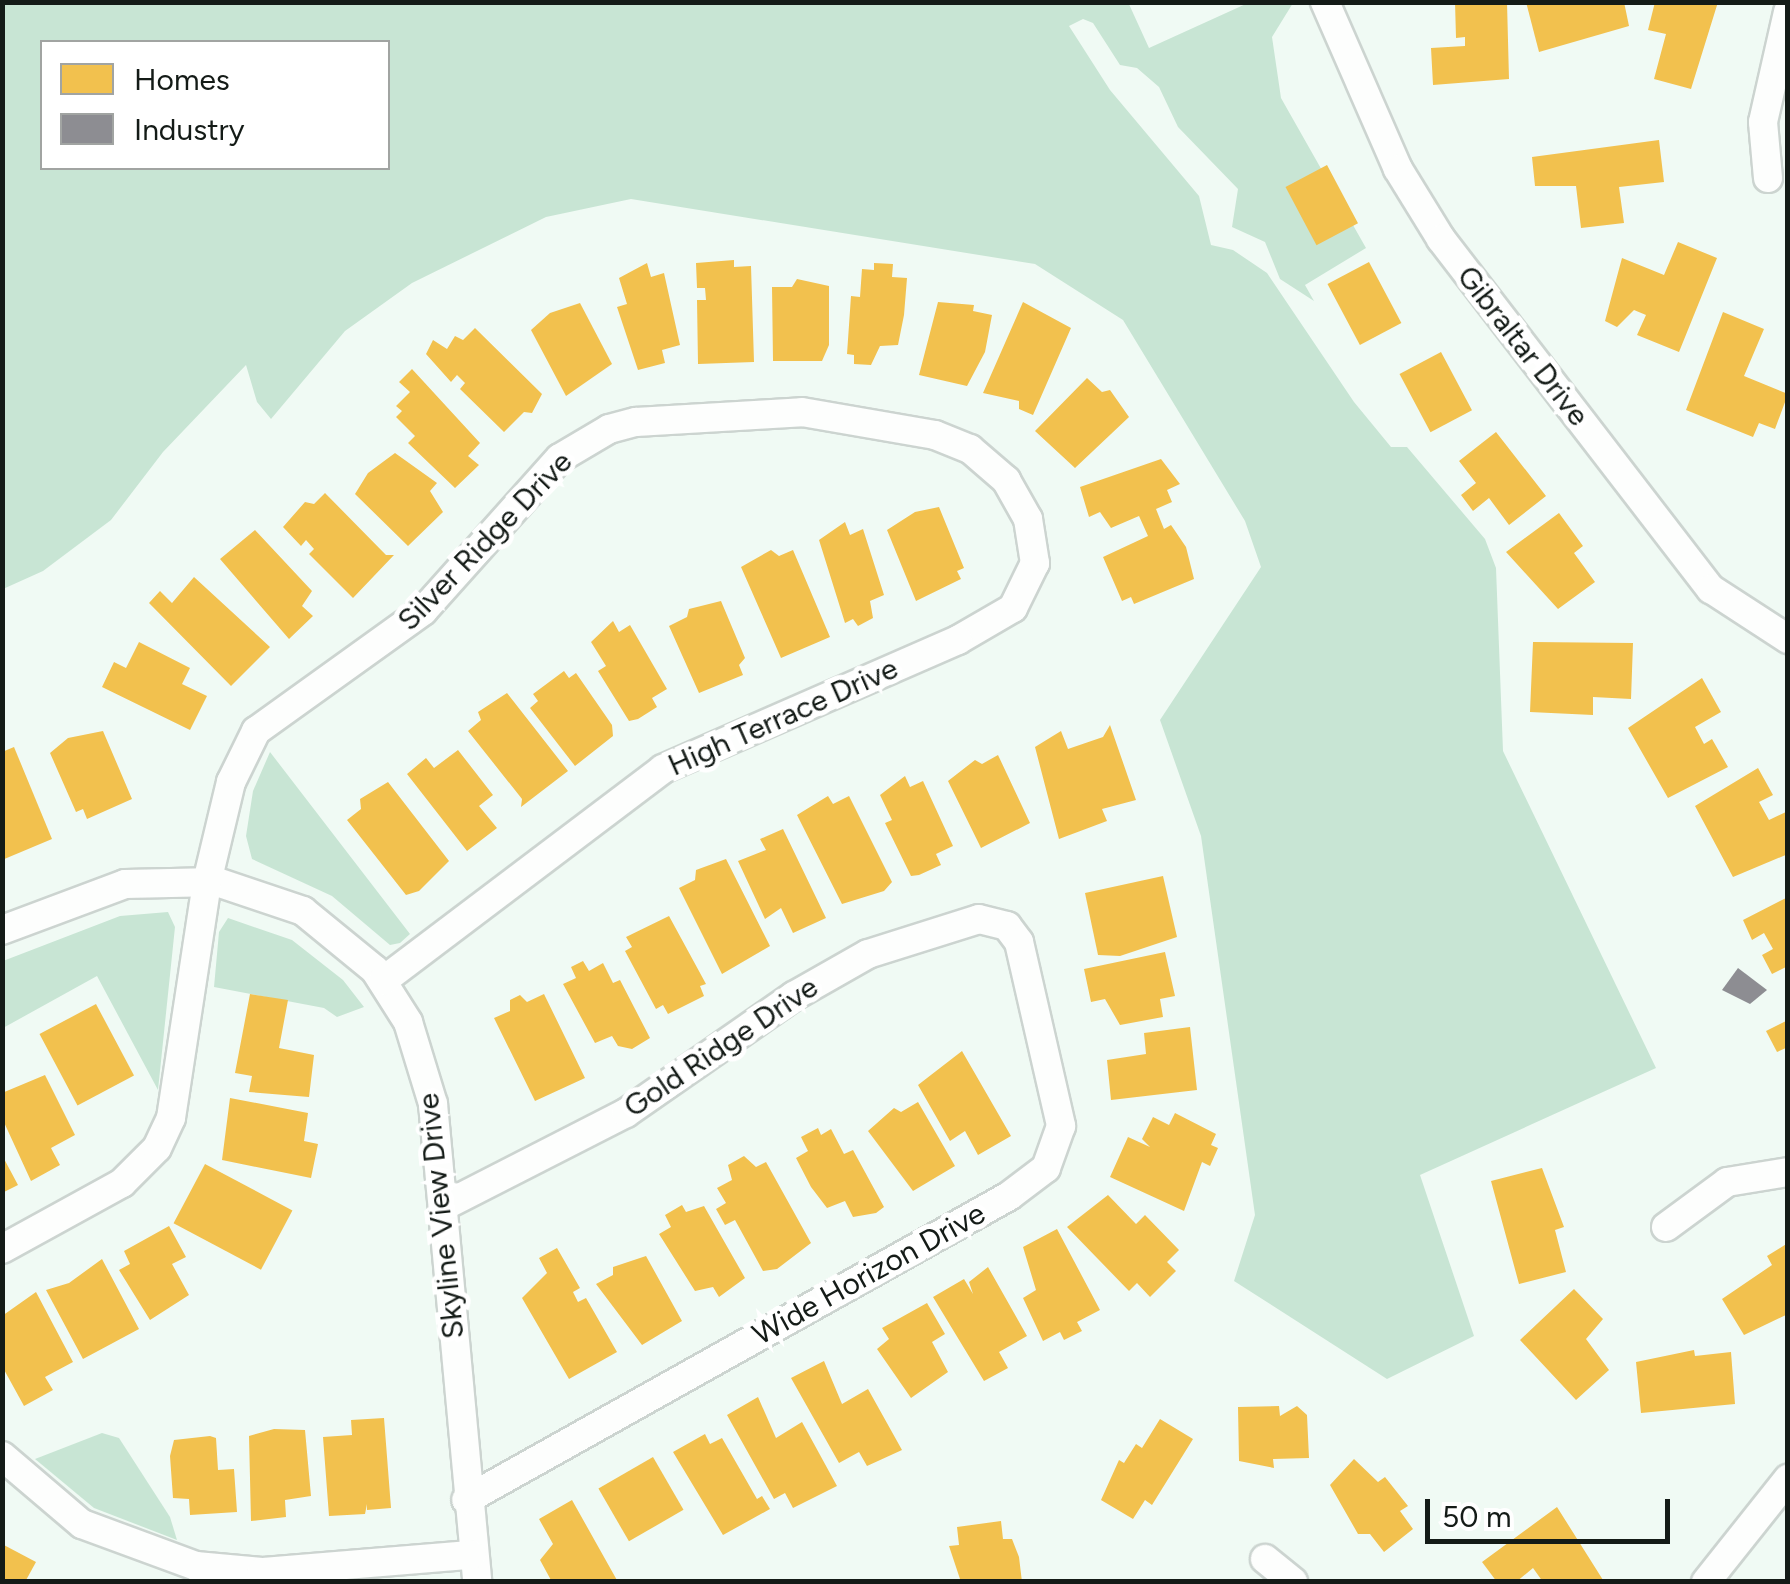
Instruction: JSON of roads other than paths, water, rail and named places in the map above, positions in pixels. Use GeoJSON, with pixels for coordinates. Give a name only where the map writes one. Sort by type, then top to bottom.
{"type":"FeatureCollection","features":[{"type":"Feature","properties":{"kind":"street","name":"Gibraltar Drive"},"geometry":{"type":"LineString","coordinates":[[1325,2],[1398,169],[1441,239],[1711,589],[1788,639]]}},
{"type":"Feature","properties":{"kind":"street"},"geometry":{"type":"LineString","coordinates":[[1768,178],[1762,132],[1788,12]]}},
{"type":"Feature","properties":{"kind":"street","name":"Silver Ridge Drive"},"geometry":{"type":"LineString","coordinates":[[2,1249],[122,1183],[156,1148],[180,1086],[207,882],[231,782],[256,731],[423,611],[537,478],[608,429],[660,418],[802,412],[889,424],[970,449],[1006,480],[1034,539],[1030,582],[1002,616]]}},
{"type":"Feature","properties":{"kind":"street","name":"High Terrace Drive"},"geometry":{"type":"LineString","coordinates":[[383,981],[663,769],[1002,616]]}},
{"type":"Feature","properties":{"kind":"street","name":"Skyline View Drive"},"geometry":{"type":"LineString","coordinates":[[2,930],[125,884],[207,882],[247,888],[303,911],[357,950],[383,981],[408,1022],[428,1078],[444,1206],[474,1568]]}},
{"type":"Feature","properties":{"kind":"street","name":"Gold Ridge Drive"},"geometry":{"type":"LineString","coordinates":[[444,1206],[626,1113],[794,996],[868,954],[980,919],[1007,926]]}},
{"type":"Feature","properties":{"kind":"street","name":"Wide Horizon Drive"},"geometry":{"type":"LineString","coordinates":[[466,1500],[1009,1196],[1046,1168],[1061,1126],[1026,961],[1007,926]]}},
{"type":"Feature","properties":{"kind":"street"},"geometry":{"type":"LineString","coordinates":[[1666,1227],[1727,1182],[1788,1172]]}},
{"type":"Feature","properties":{"kind":"street"},"geometry":{"type":"LineString","coordinates":[[2,1456],[82,1524],[196,1566],[262,1572],[474,1568]]}},
{"type":"Feature","properties":{"kind":"street"},"geometry":{"type":"LineString","coordinates":[[1706,1582],[1788,1479]]}},
{"type":"Feature","properties":{"kind":"street"},"geometry":{"type":"LineString","coordinates":[[1265,1559],[1293,1582]]}}]}
